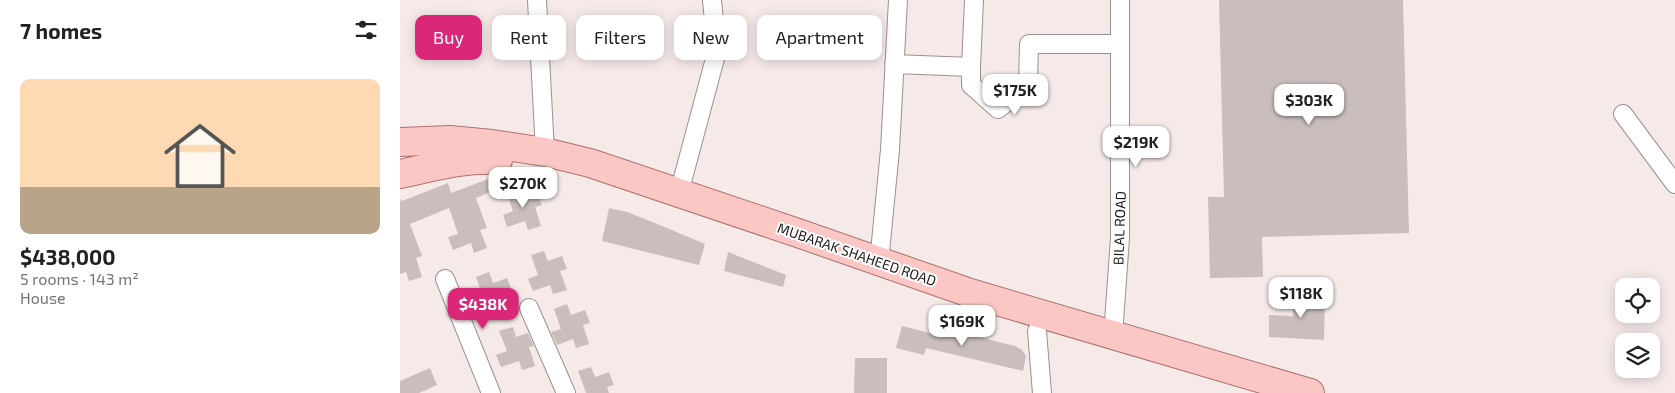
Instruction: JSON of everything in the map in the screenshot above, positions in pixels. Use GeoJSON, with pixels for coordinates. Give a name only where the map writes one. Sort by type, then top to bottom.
{"type":"FeatureCollection","features":[{"type":"Feature","properties":{"kind":"main road","name":"MUBARAK SHAHEED ROAD"},"geometry":{"type":"LineString","coordinates":[[400,142],[450,140],[492,144],[545,152],[590,163],[970,293],[1310,393]]}},
{"type":"Feature","properties":{"kind":"main road","name":"MUBARAK SHAHEED ROAD"},"geometry":{"type":"LineString","coordinates":[[400,174],[451,162],[479,158],[557,170],[589,179],[913,292],[1037,331],[1261,393]]}},
{"type":"Feature","properties":{"kind":"street"},"geometry":{"type":"LineString","coordinates":[[537,0],[545,152]]}},
{"type":"Feature","properties":{"kind":"street"},"geometry":{"type":"LineString","coordinates":[[679,193],[718,51],[712,0]]}},
{"type":"Feature","properties":{"kind":"street"},"geometry":{"type":"LineString","coordinates":[[879,262],[890,150],[898,0]]}},
{"type":"Feature","properties":{"kind":"street"},"geometry":{"type":"LineString","coordinates":[[974,0],[971,85],[998,109],[1028,84],[1029,44],[1120,44]]}},
{"type":"Feature","properties":{"kind":"street","name":"BILAL ROAD"},"geometry":{"type":"LineString","coordinates":[[1113,336],[1120,238],[1120,0]]}},
{"type":"Feature","properties":{"kind":"street"},"geometry":{"type":"LineString","coordinates":[[894,64],[971,67]]}},
{"type":"Feature","properties":{"kind":"street"},"geometry":{"type":"LineString","coordinates":[[1623,114],[1675,184]]}},
{"type":"Feature","properties":{"kind":"street"},"geometry":{"type":"LineString","coordinates":[[445,279],[491,393]]}},
{"type":"Feature","properties":{"kind":"street"},"geometry":{"type":"LineString","coordinates":[[529,308],[566,393]]}},
{"type":"Feature","properties":{"kind":"street"},"geometry":{"type":"LineString","coordinates":[[1037,331],[1042,393]]}},
{"type":"Feature","properties":{"kind":"building"},"geometry":{"type":"Polygon","coordinates":[[[1219,0],[1403,0],[1409,233],[1262,237],[1263,277],[1210,278],[1208,197],[1224,197],[1219,0]]]}},
{"type":"Feature","properties":{"kind":"building"},"geometry":{"type":"Polygon","coordinates":[[[491,178],[495,190],[476,198],[487,228],[480,230],[487,248],[474,253],[471,243],[453,250],[448,237],[458,234],[449,208],[410,224],[422,256],[416,258],[422,277],[409,281],[406,272],[400,274],[400,199],[402,201],[448,183],[451,193],[491,178]]]}},
{"type":"Feature","properties":{"kind":"building"},"geometry":{"type":"Polygon","coordinates":[[[519,187],[523,197],[537,192],[542,205],[535,207],[541,226],[528,230],[525,221],[507,227],[503,215],[513,211],[506,191],[519,187]]]}},
{"type":"Feature","properties":{"kind":"building"},"geometry":{"type":"Polygon","coordinates":[[[609,208],[627,212],[705,244],[699,265],[602,241],[609,208]]]}},
{"type":"Feature","properties":{"kind":"building"},"geometry":{"type":"Polygon","coordinates":[[[544,251],[548,261],[562,256],[567,269],[560,271],[567,290],[553,294],[550,285],[533,291],[528,279],[538,275],[531,255],[544,251]]]}},
{"type":"Feature","properties":{"kind":"building"},"geometry":{"type":"Polygon","coordinates":[[[728,252],[786,275],[783,287],[724,271],[728,252]]]}},
{"type":"Feature","properties":{"kind":"building"},"geometry":{"type":"Polygon","coordinates":[[[489,272],[493,283],[507,278],[512,291],[505,293],[511,312],[498,316],[495,306],[478,313],[473,301],[483,297],[476,277],[489,272]]]}},
{"type":"Feature","properties":{"kind":"building"},"geometry":{"type":"Polygon","coordinates":[[[1293,293],[1325,294],[1324,340],[1269,337],[1269,315],[1293,316],[1293,293]]]}},
{"type":"Feature","properties":{"kind":"building"},"geometry":{"type":"Polygon","coordinates":[[[567,304],[571,315],[585,310],[590,323],[583,325],[589,344],[576,348],[573,339],[557,345],[551,332],[561,329],[554,309],[567,304]]]}},
{"type":"Feature","properties":{"kind":"building"},"geometry":{"type":"Polygon","coordinates":[[[902,326],[937,335],[939,327],[1015,346],[1022,350],[1026,356],[1023,371],[926,348],[924,355],[896,348],[902,326]]]}},
{"type":"Feature","properties":{"kind":"building"},"geometry":{"type":"Polygon","coordinates":[[[513,327],[516,337],[528,333],[534,346],[529,347],[535,366],[522,370],[519,361],[501,367],[496,355],[507,351],[499,331],[513,327]]]}},
{"type":"Feature","properties":{"kind":"building"},"geometry":{"type":"Polygon","coordinates":[[[855,358],[887,358],[887,393],[854,393],[855,358]]]}},
{"type":"Feature","properties":{"kind":"building"},"geometry":{"type":"Polygon","coordinates":[[[591,367],[595,377],[609,372],[614,385],[607,387],[609,393],[586,393],[578,371],[591,367]]]}},
{"type":"Feature","properties":{"kind":"building"},"geometry":{"type":"Polygon","coordinates":[[[430,368],[437,385],[419,393],[400,393],[400,381],[430,368]]]}}]}
